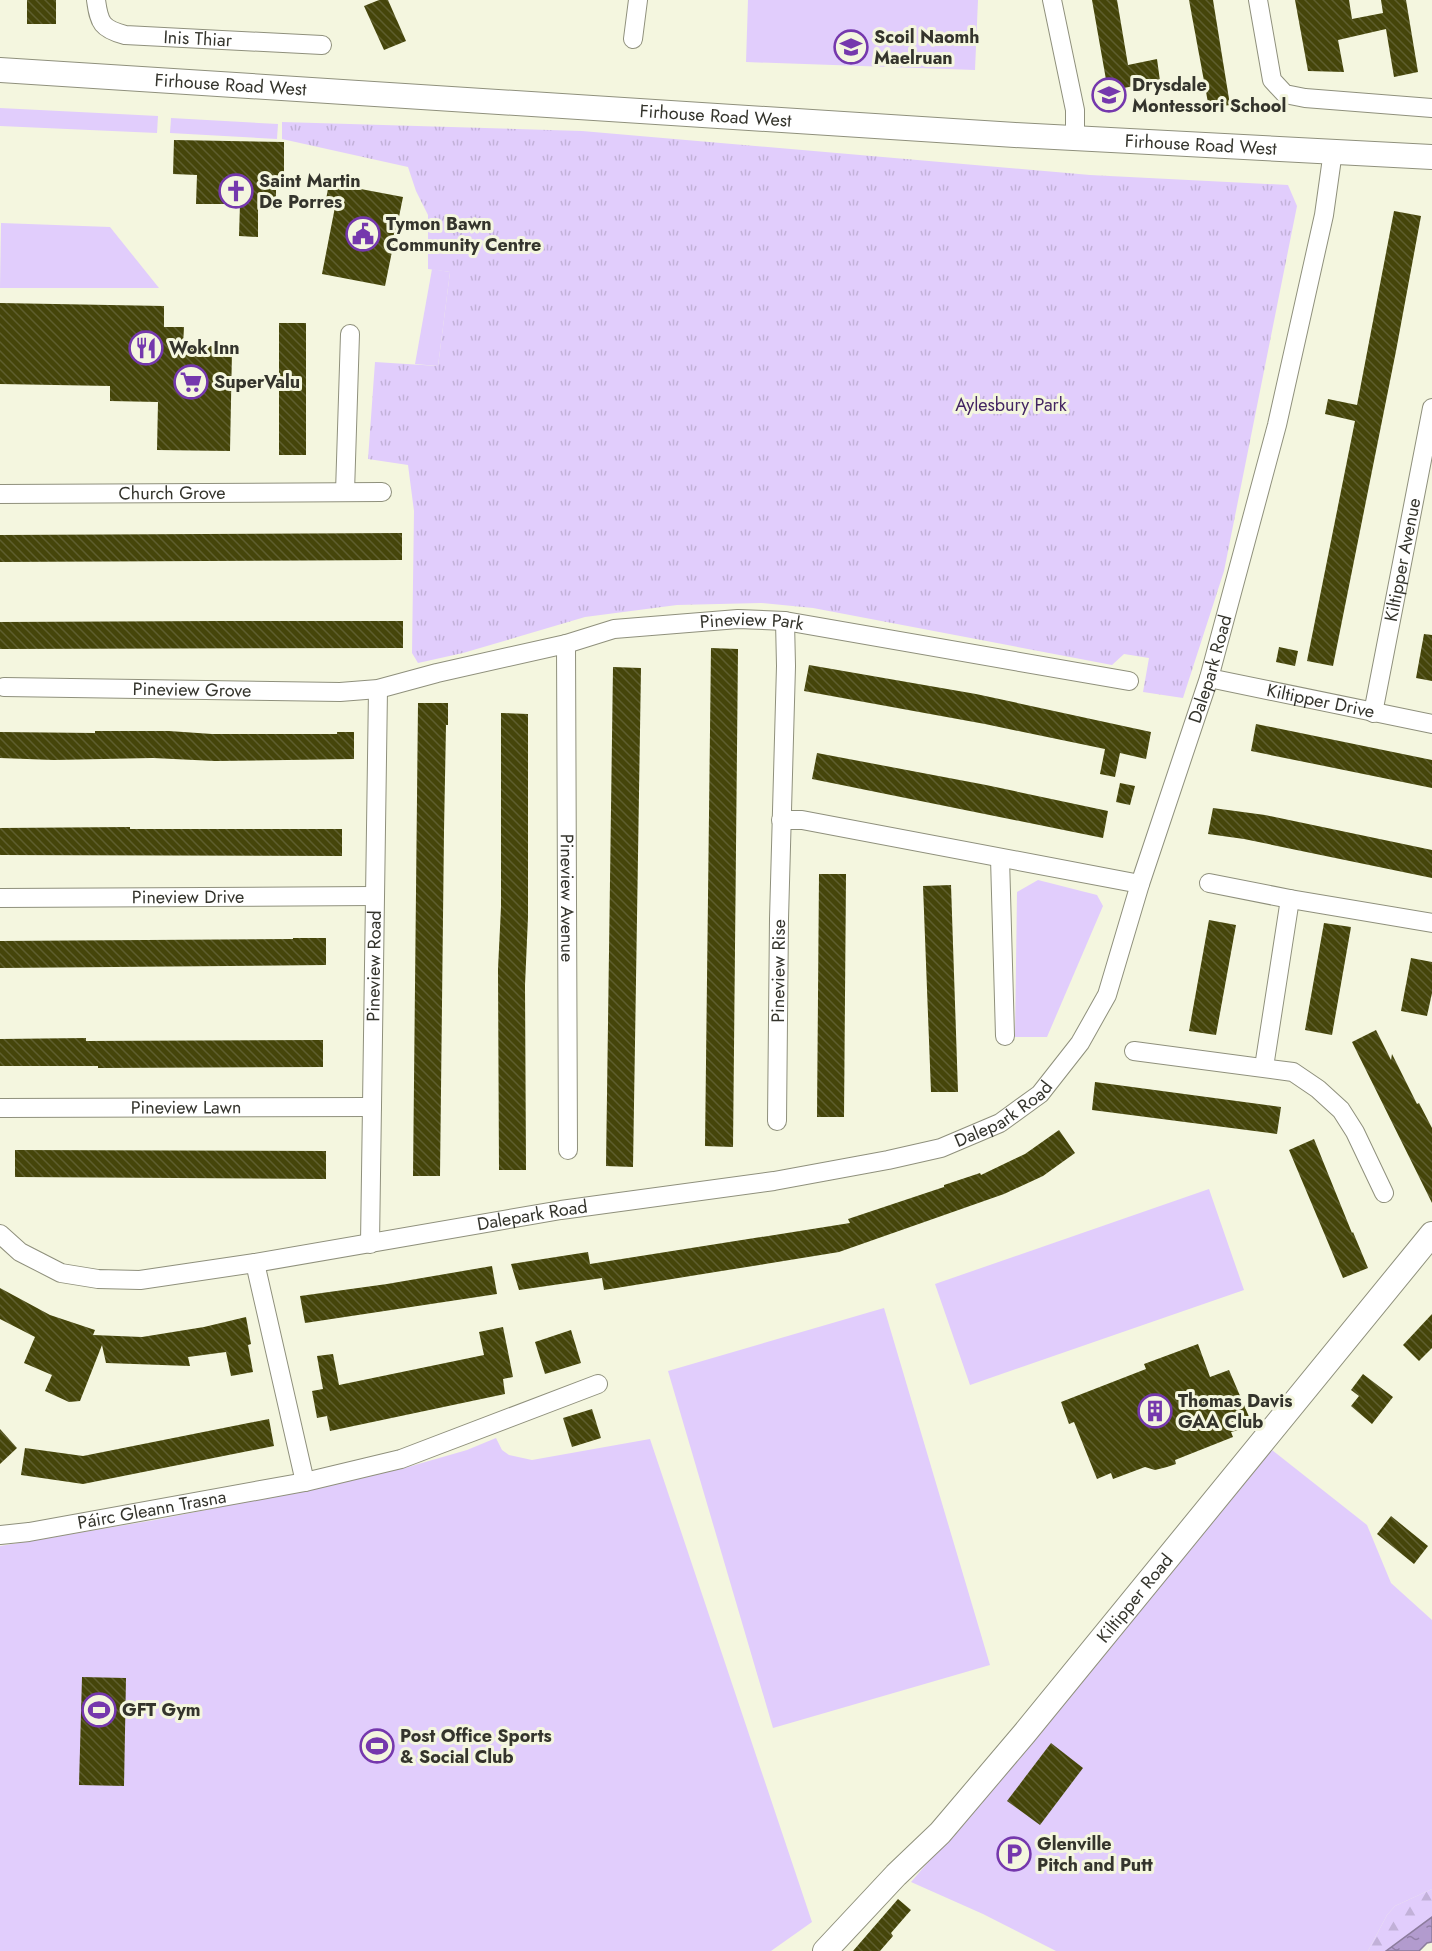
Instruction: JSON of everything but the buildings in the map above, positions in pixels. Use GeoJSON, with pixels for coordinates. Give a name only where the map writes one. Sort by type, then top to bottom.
{"type":"FeatureCollection","features":[{"type":"Feature","properties":{"kind":"street","name":"Inis Thiar"},"geometry":{"type":"LineString","coordinates":[[96,0],[100,21],[109,30],[125,35],[322,45]]}},
{"type":"Feature","properties":{"kind":"street"},"geometry":{"type":"LineString","coordinates":[[633,39],[638,0]]}},
{"type":"Feature","properties":{"kind":"street"},"geometry":{"type":"LineString","coordinates":[[1052,0],[1074,110],[1075,138]]}},
{"type":"Feature","properties":{"kind":"street"},"geometry":{"type":"LineString","coordinates":[[1258,0],[1272,80],[1285,94],[1305,98],[1432,108]]}},
{"type":"Feature","properties":{"kind":"street","name":"Firhouse Road West"},"geometry":{"type":"LineString","coordinates":[[0,70],[1075,138],[1432,157]]}},
{"type":"Feature","properties":{"kind":"street","name":"Dalepark Road"},"geometry":{"type":"LineString","coordinates":[[0,1234],[20,1252],[61,1273],[98,1279],[140,1280],[370,1244],[561,1210],[774,1180],[888,1160],[941,1148],[1000,1123],[1040,1094],[1062,1068],[1094,1020],[1107,995],[1140,884],[1209,678],[1277,425],[1324,215],[1333,151]]}},
{"type":"Feature","properties":{"kind":"street"},"geometry":{"type":"LineString","coordinates":[[345,492],[350,334]]}},
{"type":"Feature","properties":{"kind":"street","name":"Kiltipper Avenue"},"geometry":{"type":"LineString","coordinates":[[1373,713],[1432,408]]}},
{"type":"Feature","properties":{"kind":"street","name":"Church Grove"},"geometry":{"type":"LineString","coordinates":[[0,494],[382,492]]}},
{"type":"Feature","properties":{"kind":"street","name":"Pineview Park"},"geometry":{"type":"LineString","coordinates":[[378,689],[437,673],[566,644],[614,630],[738,619],[785,621],[1129,681]]}},
{"type":"Feature","properties":{"kind":"street","name":"Pineview Rise"},"geometry":{"type":"LineString","coordinates":[[777,1122],[785,621]]}},
{"type":"Feature","properties":{"kind":"street","name":"Pineview Avenue"},"geometry":{"type":"LineString","coordinates":[[566,644],[568,1150]]}},
{"type":"Feature","properties":{"kind":"street","name":"Kiltipper Drive"},"geometry":{"type":"LineString","coordinates":[[1209,678],[1432,724]]}},
{"type":"Feature","properties":{"kind":"street","name":"Pineview Grove"},"geometry":{"type":"LineString","coordinates":[[4,687],[340,692],[378,689]]}},
{"type":"Feature","properties":{"kind":"street","name":"Pineview Road"},"geometry":{"type":"LineString","coordinates":[[370,1244],[378,689]]}},
{"type":"Feature","properties":{"kind":"street"},"geometry":{"type":"LineString","coordinates":[[781,820],[802,820],[1140,884]]}},
{"type":"Feature","properties":{"kind":"street"},"geometry":{"type":"LineString","coordinates":[[1000,858],[1005,1036]]}},
{"type":"Feature","properties":{"kind":"street"},"geometry":{"type":"LineString","coordinates":[[1209,883],[1432,923]]}},
{"type":"Feature","properties":{"kind":"street","name":"Pineview Drive"},"geometry":{"type":"LineString","coordinates":[[0,898],[374,896]]}},
{"type":"Feature","properties":{"kind":"street"},"geometry":{"type":"LineString","coordinates":[[1264,1067],[1290,899]]}},
{"type":"Feature","properties":{"kind":"street"},"geometry":{"type":"LineString","coordinates":[[1134,1051],[1293,1072],[1318,1089],[1341,1110],[1384,1193]]}},
{"type":"Feature","properties":{"kind":"street","name":"Pineview Lawn"},"geometry":{"type":"LineString","coordinates":[[0,1108],[372,1107]]}},
{"type":"Feature","properties":{"kind":"street","name":"Kiltipper Road"},"geometry":{"type":"LineString","coordinates":[[825,1951],[896,1875],[940,1833],[1001,1761],[1225,1490],[1432,1234]]}},
{"type":"Feature","properties":{"kind":"street"},"geometry":{"type":"LineString","coordinates":[[255,1263],[305,1482]]}},
{"type":"Feature","properties":{"kind":"street","name":"Páirc Gleann Trasna"},"geometry":{"type":"LineString","coordinates":[[0,1535],[29,1532],[305,1482],[411,1456],[598,1384]]}},
{"type":"Feature","properties":{"kind":"green space"},"geometry":{"type":"Polygon","coordinates":[[[748,0],[978,0],[975,70],[746,62],[748,0]]]}},
{"type":"Feature","properties":{"kind":"green space"},"geometry":{"type":"Polygon","coordinates":[[[0,108],[158,116],[157,133],[0,126],[0,108]]]}},
{"type":"Feature","properties":{"kind":"green space"},"geometry":{"type":"Polygon","coordinates":[[[171,118],[278,124],[277,139],[170,133],[171,118]]]}},
{"type":"Feature","properties":{"kind":"green space","name":"Aylesbury Park"},"geometry":{"type":"Polygon","coordinates":[[[282,122],[582,131],[1090,175],[1288,185],[1297,206],[1224,571],[1183,698],[1143,692],[1149,658],[1124,654],[1112,665],[813,608],[761,603],[677,605],[585,617],[463,653],[418,663],[412,653],[414,511],[408,465],[368,459],[375,362],[438,366],[450,272],[428,269],[428,215],[416,191],[408,167],[282,139],[282,122]]]}},
{"type":"Feature","properties":{"kind":"green space"},"geometry":{"type":"Polygon","coordinates":[[[1,223],[110,227],[159,288],[0,288],[1,223]]]}},
{"type":"Feature","properties":{"kind":"green space"},"geometry":{"type":"Polygon","coordinates":[[[432,269],[450,272],[438,366],[415,364],[432,269]]]}},
{"type":"Feature","properties":{"kind":"green space"},"geometry":{"type":"Polygon","coordinates":[[[1038,880],[1097,895],[1103,906],[1047,1037],[1015,1037],[1017,892],[1038,880]]]}},
{"type":"Feature","properties":{"kind":"green space"},"geometry":{"type":"Polygon","coordinates":[[[1209,1189],[1244,1290],[970,1385],[935,1284],[1209,1189]]]}},
{"type":"Feature","properties":{"kind":"green space"},"geometry":{"type":"Polygon","coordinates":[[[884,1308],[990,1665],[773,1728],[668,1371],[884,1308]]]}},
{"type":"Feature","properties":{"kind":"green space","name":"Post Office Sports & Social Club"},"geometry":{"type":"Polygon","coordinates":[[[496,1438],[502,1450],[509,1455],[532,1460],[650,1439],[812,1922],[771,1951],[0,1951],[0,1546],[155,1520],[306,1490],[401,1469],[467,1450],[496,1438]]]}},
{"type":"Feature","properties":{"kind":"green space","name":"Glenville Pitch and Putt"},"geometry":{"type":"Polygon","coordinates":[[[1272,1450],[1367,1525],[1391,1583],[1432,1620],[1432,1889],[1395,1906],[1387,1915],[1368,1951],[1056,1951],[983,1914],[911,1882],[1031,1743],[1272,1450]]]}},
{"type":"Feature","properties":{"kind":"green space"},"geometry":{"type":"Polygon","coordinates":[[[1432,1889],[1432,1917],[1386,1951],[1368,1951],[1387,1915],[1395,1906],[1432,1889]]]}},
{"type":"Feature","properties":{"kind":"water"},"geometry":{"type":"Polygon","coordinates":[[[1432,1917],[1432,1942],[1427,1943],[1419,1951],[1386,1951],[1432,1917]]]}},
{"type":"Feature","properties":{"kind":"place","name":"Scoil Naomh Maelruan"},"geometry":{"type":"Point","coordinates":[851,47]}},
{"type":"Feature","properties":{"kind":"place","name":"Drysdale Montessori School"},"geometry":{"type":"Point","coordinates":[1109,95]}},
{"type":"Feature","properties":{"kind":"place","name":"Saint Martin De Porres"},"geometry":{"type":"Point","coordinates":[236,191]}},
{"type":"Feature","properties":{"kind":"place","name":"Tymon Bawn Community Centre"},"geometry":{"type":"Point","coordinates":[363,234]}},
{"type":"Feature","properties":{"kind":"place","name":"Wok Inn"},"geometry":{"type":"Point","coordinates":[146,348]}},
{"type":"Feature","properties":{"kind":"place","name":"SuperValu"},"geometry":{"type":"Point","coordinates":[191,382]}},
{"type":"Feature","properties":{"kind":"place","name":"Thomas Davis GAA Club"},"geometry":{"type":"Point","coordinates":[1155,1411]}},
{"type":"Feature","properties":{"kind":"place","name":"GFT Gym"},"geometry":{"type":"Point","coordinates":[99,1710]}},
{"type":"Feature","properties":{"kind":"place","name":"Post Office Sports & Social Club"},"geometry":{"type":"Point","coordinates":[377,1746]}},
{"type":"Feature","properties":{"kind":"place","name":"Glenville Pitch and Putt"},"geometry":{"type":"Point","coordinates":[1014,1854]}}]}
